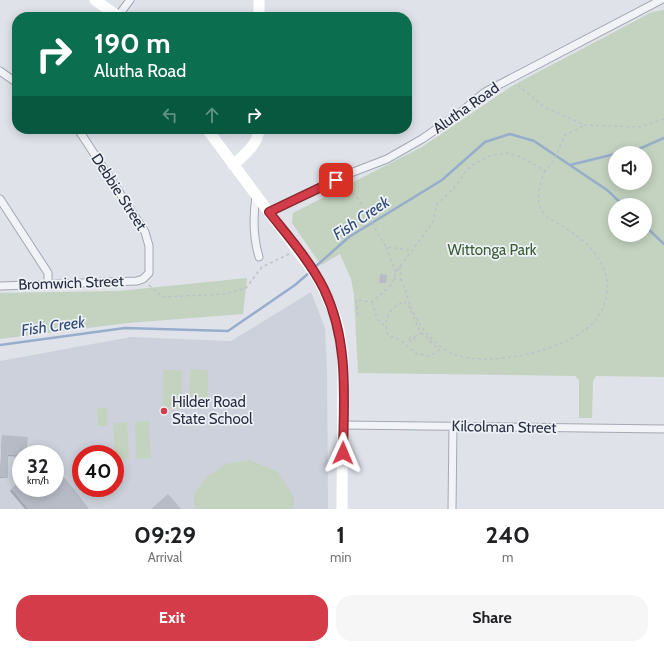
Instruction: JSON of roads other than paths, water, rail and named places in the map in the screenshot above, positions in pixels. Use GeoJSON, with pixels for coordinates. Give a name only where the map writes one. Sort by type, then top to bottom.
{"type":"FeatureCollection","features":[{"type":"Feature","properties":{"kind":"street"},"geometry":{"type":"LineString","coordinates":[[95,0],[113,12]]}},
{"type":"Feature","properties":{"kind":"street"},"geometry":{"type":"LineString","coordinates":[[122,12],[130,0]]}},
{"type":"Feature","properties":{"kind":"street"},"geometry":{"type":"LineString","coordinates":[[259,0],[259,12]]}},
{"type":"Feature","properties":{"kind":"street","name":"Alutha Road"},"geometry":{"type":"LineString","coordinates":[[269,212],[348,174],[387,158],[422,139],[461,112],[485,92],[511,77],[661,0]]}},
{"type":"Feature","properties":{"kind":"street"},"geometry":{"type":"LineString","coordinates":[[0,71],[12,79]]}},
{"type":"Feature","properties":{"kind":"street","name":"Debbie Street"},"geometry":{"type":"LineString","coordinates":[[81,134],[145,232],[149,246],[149,273],[143,279]]}},
{"type":"Feature","properties":{"kind":"street"},"geometry":{"type":"LineString","coordinates":[[211,134],[315,274],[328,298],[340,330],[343,357],[344,425],[342,509]]}},
{"type":"Feature","properties":{"kind":"street"},"geometry":{"type":"LineString","coordinates":[[233,166],[254,145],[258,134]]}},
{"type":"Feature","properties":{"kind":"street"},"geometry":{"type":"LineString","coordinates":[[256,196],[254,214],[255,245],[259,257]]}},
{"type":"Feature","properties":{"kind":"street"},"geometry":{"type":"LineString","coordinates":[[0,199],[48,273],[48,284]]}},
{"type":"Feature","properties":{"kind":"street","name":"Bromwich Street"},"geometry":{"type":"LineString","coordinates":[[0,286],[143,279]]}},
{"type":"Feature","properties":{"kind":"street","name":"Kilcolman Street"},"geometry":{"type":"LineString","coordinates":[[344,425],[664,429]]}},
{"type":"Feature","properties":{"kind":"street"},"geometry":{"type":"LineString","coordinates":[[452,509],[453,426]]}},
{"type":"Feature","properties":{"kind":"waterway","name":"Fish Creek"},"geometry":{"type":"LineString","coordinates":[[315,267],[349,237],[442,180],[485,142],[510,134],[534,141],[607,190],[616,198]]}},
{"type":"Feature","properties":{"kind":"waterway"},"geometry":{"type":"LineString","coordinates":[[646,146],[664,138]]}},
{"type":"Feature","properties":{"kind":"waterway"},"geometry":{"type":"LineString","coordinates":[[570,165],[608,156]]}},
{"type":"Feature","properties":{"kind":"waterway","name":"Fish Creek"},"geometry":{"type":"LineString","coordinates":[[652,233],[664,244]]}},
{"type":"Feature","properties":{"kind":"waterway","name":"Fish Creek"},"geometry":{"type":"LineString","coordinates":[[0,345],[125,328],[228,331],[295,285],[310,272]]}},
{"type":"Feature","properties":{"kind":"place","name":"Hilder Road State School"},"geometry":{"type":"Point","coordinates":[164,411]}},
{"type":"Feature","properties":{"kind":"park label","name":"Wittonga Park"},"geometry":{"type":"Point","coordinates":[492,250]}}]}
